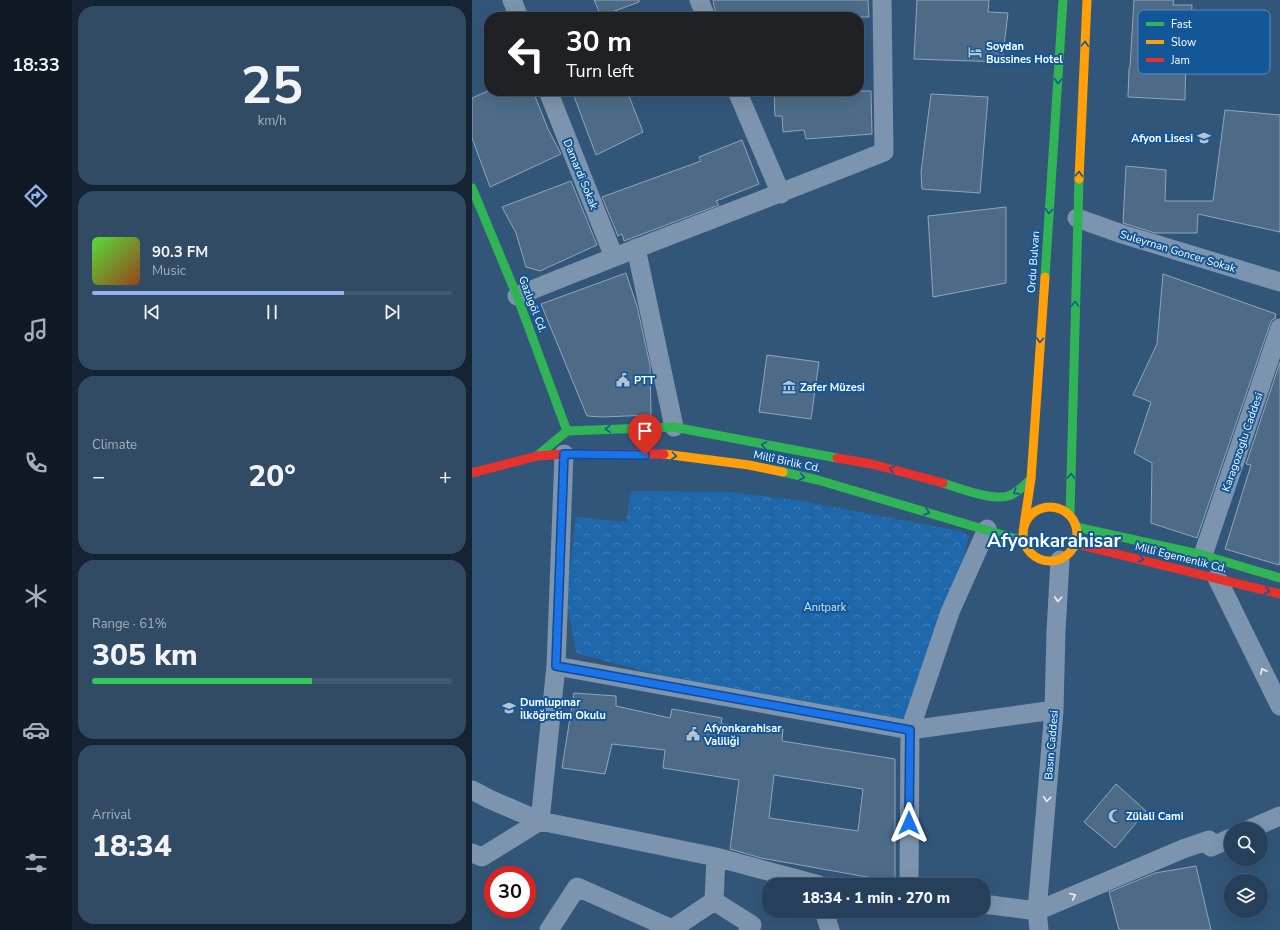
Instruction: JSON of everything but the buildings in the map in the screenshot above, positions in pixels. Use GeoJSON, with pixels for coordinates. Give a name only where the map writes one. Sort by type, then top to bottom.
{"type":"FeatureCollection","features":[{"type":"Feature","properties":{"kind":"main road","name":"Ordu Bulvarı"},"geometry":{"type":"LineString","coordinates":[[1024,525],[1031,479],[1063,0]]}},
{"type":"Feature","properties":{"kind":"main road"},"geometry":{"type":"LineString","coordinates":[[1070,515],[1077,218],[1087,0]]}},
{"type":"Feature","properties":{"kind":"main road","name":"Gazlıgöl Cd."},"geometry":{"type":"LineString","coordinates":[[472,188],[517,296],[567,431]]}},
{"type":"Feature","properties":{"kind":"main road","name":"Millî Birlik Cd."},"geometry":{"type":"LineString","coordinates":[[537,456],[567,431],[674,426],[744,441],[872,464],[997,498],[1013,495],[1031,479]]}},
{"type":"Feature","properties":{"kind":"main road"},"geometry":{"type":"LineString","coordinates":[[564,454],[567,431]]}},
{"type":"Feature","properties":{"kind":"main road","name":"Millî Birlik Cd."},"geometry":{"type":"LineString","coordinates":[[472,473],[537,456],[564,454],[661,454],[749,465],[818,480],[1023,540]]}},
{"type":"Feature","properties":{"kind":"main road"},"geometry":{"type":"LineString","coordinates":[[1045,507],[1063,509],[1070,515],[1078,532],[1076,544],[1072,550],[1060,560],[1051,562],[1041,560],[1033,556],[1027,549],[1022,533],[1028,516],[1036,510],[1045,507]]}},
{"type":"Feature","properties":{"kind":"main road","name":"Millî Egemenlik Cd."},"geometry":{"type":"LineString","coordinates":[[1076,526],[1203,555],[1280,578]]}},
{"type":"Feature","properties":{"kind":"main road","name":"Millî Egemenlik Cd."},"geometry":{"type":"LineString","coordinates":[[1076,544],[1280,594]]}},
{"type":"Feature","properties":{"kind":"street"},"geometry":{"type":"LineString","coordinates":[[512,0],[517,12]]}},
{"type":"Feature","properties":{"kind":"street"},"geometry":{"type":"LineString","coordinates":[[699,0],[704,12]]}},
{"type":"Feature","properties":{"kind":"street"},"geometry":{"type":"LineString","coordinates":[[517,296],[636,248],[781,194],[884,152],[882,0]]}},
{"type":"Feature","properties":{"kind":"street","name":"Damardi Sokak"},"geometry":{"type":"LineString","coordinates":[[550,96],[614,257]]}},
{"type":"Feature","properties":{"kind":"street"},"geometry":{"type":"LineString","coordinates":[[740,96],[781,194]]}},
{"type":"Feature","properties":{"kind":"street","name":"Suleyrnan Goncer Sokak"},"geometry":{"type":"LineString","coordinates":[[1077,218],[1122,234],[1280,282]]}},
{"type":"Feature","properties":{"kind":"street"},"geometry":{"type":"LineString","coordinates":[[636,248],[674,426]]}},
{"type":"Feature","properties":{"kind":"street","name":"Karagozoglu Caddesi"},"geometry":{"type":"LineString","coordinates":[[1203,555],[1280,328]]}},
{"type":"Feature","properties":{"kind":"street"},"geometry":{"type":"LineString","coordinates":[[540,821],[556,666],[564,454]]}},
{"type":"Feature","properties":{"kind":"street"},"geometry":{"type":"LineString","coordinates":[[908,878],[910,730],[950,612],[987,529]]}},
{"type":"Feature","properties":{"kind":"street","name":"Basın Caddesi"},"geometry":{"type":"LineString","coordinates":[[1039,930],[1037,911],[1054,710],[1060,560]]}},
{"type":"Feature","properties":{"kind":"street"},"geometry":{"type":"LineString","coordinates":[[1217,578],[1280,706]]}},
{"type":"Feature","properties":{"kind":"street"},"geometry":{"type":"LineString","coordinates":[[556,666],[910,730],[1054,710]]}},
{"type":"Feature","properties":{"kind":"street"},"geometry":{"type":"LineString","coordinates":[[472,790],[540,821],[716,857],[790,878]]}},
{"type":"Feature","properties":{"kind":"street"},"geometry":{"type":"LineString","coordinates":[[1266,822],[1280,816]]}},
{"type":"Feature","properties":{"kind":"street"},"geometry":{"type":"LineString","coordinates":[[472,853],[482,858],[540,821]]}},
{"type":"Feature","properties":{"kind":"street"},"geometry":{"type":"LineString","coordinates":[[990,905],[1037,911],[1183,849],[1224,840]]}},
{"type":"Feature","properties":{"kind":"street"},"geometry":{"type":"LineString","coordinates":[[714,901],[716,857]]}},
{"type":"Feature","properties":{"kind":"street"},"geometry":{"type":"LineString","coordinates":[[549,930],[577,887],[672,930],[714,901]]}},
{"type":"Feature","properties":{"kind":"street"},"geometry":{"type":"LineString","coordinates":[[714,901],[752,925],[748,930]]}},
{"type":"Feature","properties":{"kind":"street"},"geometry":{"type":"LineString","coordinates":[[826,918],[830,930]]}},
{"type":"Feature","properties":{"kind":"green space","name":"Anıtpark"},"geometry":{"type":"Polygon","coordinates":[[[631,491],[727,492],[796,500],[960,531],[969,536],[961,566],[904,723],[730,690],[643,671],[576,653],[566,599],[576,517],[626,522],[631,491]]]}},
{"type":"Feature","properties":{"kind":"traffic: fast"},"geometry":{"type":"LineString","coordinates":[[1045,277],[1063,0]]}},
{"type":"Feature","properties":{"kind":"traffic: fast"},"geometry":{"type":"LineString","coordinates":[[1070,515],[1079,179]]}},
{"type":"Feature","properties":{"kind":"traffic: fast"},"geometry":{"type":"LineString","coordinates":[[472,188],[517,296],[567,431]]}},
{"type":"Feature","properties":{"kind":"traffic: fast"},"geometry":{"type":"LineString","coordinates":[[537,456],[567,431],[674,427],[837,458]]}},
{"type":"Feature","properties":{"kind":"traffic: fast"},"geometry":{"type":"LineString","coordinates":[[783,472],[818,480],[1023,541]]}},
{"type":"Feature","properties":{"kind":"traffic: fast"},"geometry":{"type":"LineString","coordinates":[[943,483],[976,493],[994,497],[1002,497],[1014,493],[1031,479]]}},
{"type":"Feature","properties":{"kind":"traffic: fast"},"geometry":{"type":"LineString","coordinates":[[1076,527],[1203,555],[1280,578]]}},
{"type":"Feature","properties":{"kind":"traffic: slow"},"geometry":{"type":"LineString","coordinates":[[1079,179],[1087,0]]}},
{"type":"Feature","properties":{"kind":"traffic: slow"},"geometry":{"type":"LineString","coordinates":[[1024,525],[1031,479],[1045,277]]}},
{"type":"Feature","properties":{"kind":"traffic: slow"},"geometry":{"type":"LineString","coordinates":[[664,454],[749,465],[783,472]]}},
{"type":"Feature","properties":{"kind":"traffic: slow"},"geometry":{"type":"LineString","coordinates":[[1045,507],[1055,507],[1065,511],[1073,519],[1077,529],[1077,534],[1077,539],[1073,549],[1065,557],[1055,561],[1045,561],[1035,557],[1027,549],[1023,539],[1023,529],[1027,519],[1035,511],[1045,507]]}},
{"type":"Feature","properties":{"kind":"traffic: jam"},"geometry":{"type":"LineString","coordinates":[[472,473],[537,456],[564,454],[664,454]]}},
{"type":"Feature","properties":{"kind":"traffic: jam"},"geometry":{"type":"LineString","coordinates":[[837,458],[872,464],[943,483]]}},
{"type":"Feature","properties":{"kind":"traffic: jam"},"geometry":{"type":"LineString","coordinates":[[1076,544],[1280,594]]}},
{"type":"Feature","properties":{"kind":"place","name":"Soydan Bussines Hotel"},"geometry":{"type":"Point","coordinates":[975,52]}},
{"type":"Feature","properties":{"kind":"place","name":"Afyon Lisesi"},"geometry":{"type":"Point","coordinates":[1204,138]}},
{"type":"Feature","properties":{"kind":"place","name":"PTT"},"geometry":{"type":"Point","coordinates":[623,380]}},
{"type":"Feature","properties":{"kind":"place","name":"Zafer Müzesi"},"geometry":{"type":"Point","coordinates":[789,387]}},
{"type":"Feature","properties":{"kind":"place","name":"Dumlupınar İlköğretim Okulu"},"geometry":{"type":"Point","coordinates":[509,708]}},
{"type":"Feature","properties":{"kind":"place","name":"Afyonkarahisar Valiliği"},"geometry":{"type":"Point","coordinates":[693,734]}},
{"type":"Feature","properties":{"kind":"place","name":"Zülali Cami"},"geometry":{"type":"Point","coordinates":[1115,816]}},
{"type":"Feature","properties":{"kind":"district","name":"Afyonkarahisar"},"geometry":{"type":"Point","coordinates":[1054,540]}},
{"type":"Feature","properties":{"kind":"route"},"geometry":{"type":"LineString","coordinates":[[645,455],[564,454],[556,666],[910,730],[909,823]]}}]}
